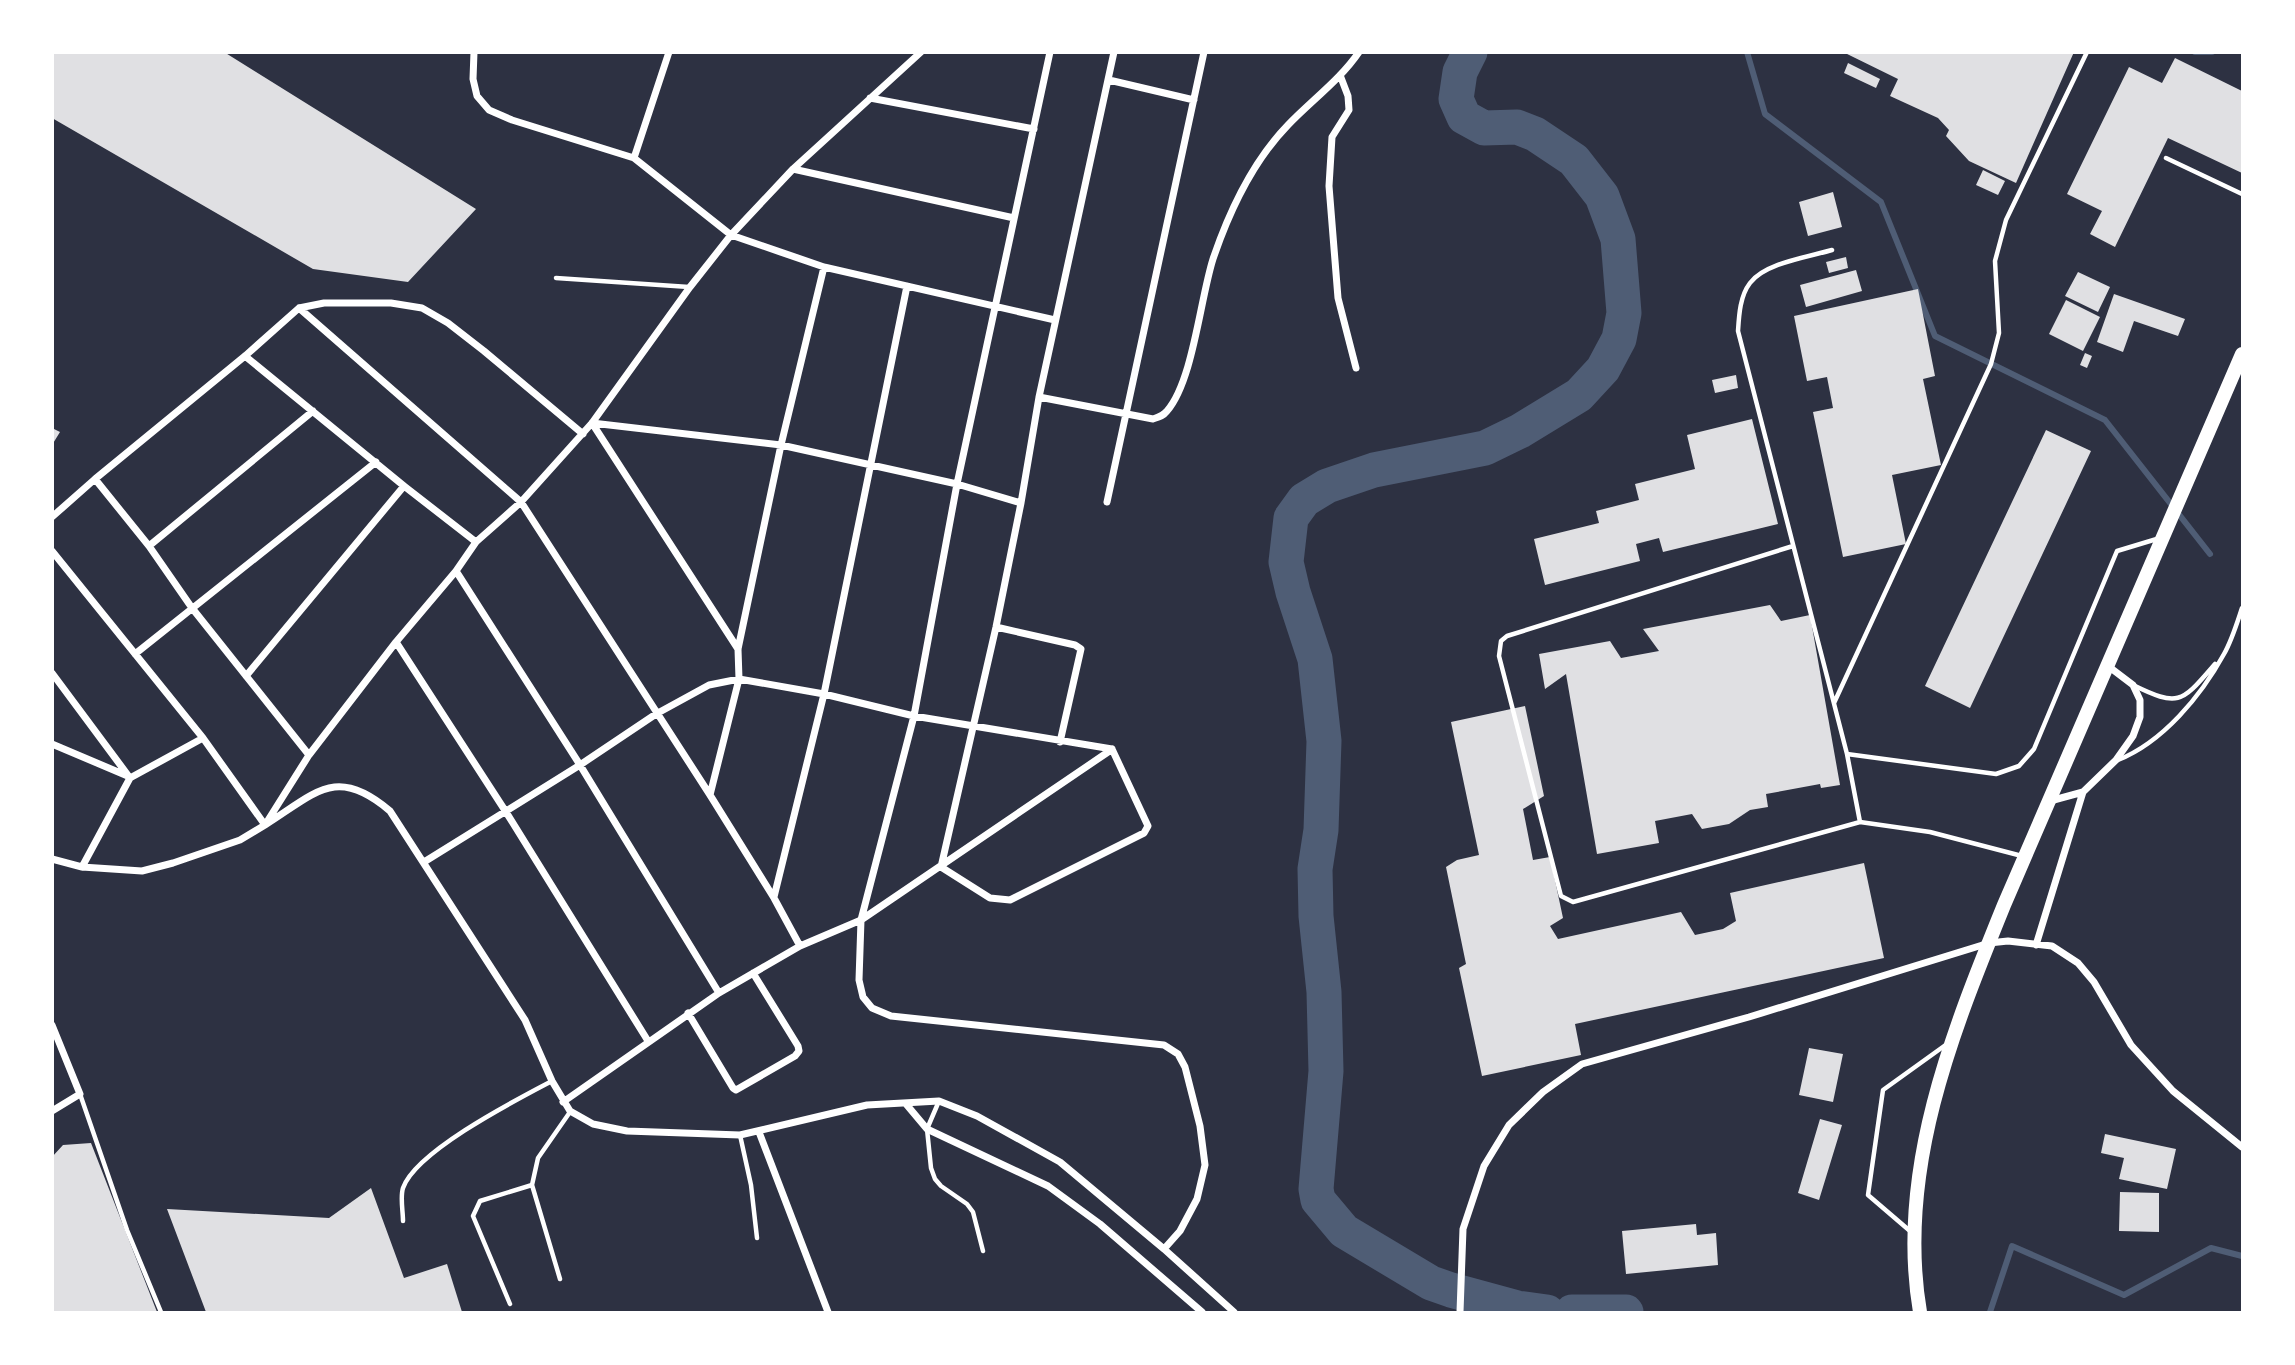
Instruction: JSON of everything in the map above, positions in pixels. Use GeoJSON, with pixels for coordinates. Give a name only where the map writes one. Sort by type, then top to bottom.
{"type":"FeatureCollection","features":[{"type":"Feature","properties":{"kind":"highway"},"geometry":{"type":"LineString","coordinates":[[1919,1309],[1914,1234],[1927,1128],[1937,1086],[1989,943],[2242,354]]}},
{"type":"Feature","properties":{"kind":"street"},"geometry":{"type":"LineString","coordinates":[[474,52],[473,79],[477,96],[489,110],[512,120],[634,158],[731,235],[824,267],[1055,320]]}},
{"type":"Feature","properties":{"kind":"street"},"geometry":{"type":"LineString","coordinates":[[634,158],[669,52]]}},
{"type":"Feature","properties":{"kind":"street"},"geometry":{"type":"LineString","coordinates":[[265,825],[309,755],[396,642],[456,571],[476,542],[521,502],[592,423],[731,235],[793,169],[921,52]]}},
{"type":"Feature","properties":{"kind":"street"},"geometry":{"type":"LineString","coordinates":[[1050,52],[957,484],[914,716],[862,920],[859,980],[863,997],[872,1008],[891,1016],[1164,1045],[1178,1054],[1191,1086],[1205,1165],[1197,1199],[1180,1231],[1164,1249]]}},
{"type":"Feature","properties":{"kind":"street"},"geometry":{"type":"LineString","coordinates":[[941,867],[996,627],[1039,397],[1114,52]]}},
{"type":"Feature","properties":{"kind":"street"},"geometry":{"type":"LineString","coordinates":[[1107,502],[1204,52]]}},
{"type":"Feature","properties":{"kind":"street"},"geometry":{"type":"LineString","coordinates":[[1039,397],[1153,419],[1164,414],[1179,390],[1214,258],[1249,179],[1288,125],[1340,75],[1359,52]]}},
{"type":"Feature","properties":{"kind":"street"},"geometry":{"type":"LineString","coordinates":[[1340,75],[1348,96],[1349,110],[1332,137],[1329,197],[1338,298],[1356,368]]}},
{"type":"Feature","properties":{"kind":"street"},"geometry":{"type":"LineString","coordinates":[[1109,80],[1194,100]]}},
{"type":"Feature","properties":{"kind":"street"},"geometry":{"type":"LineString","coordinates":[[870,98],[1034,129]]}},
{"type":"Feature","properties":{"kind":"street"},"geometry":{"type":"LineString","coordinates":[[793,169],[1014,218]]}},
{"type":"Feature","properties":{"kind":"street"},"geometry":{"type":"LineString","coordinates":[[710,795],[738,679],[738,649],[781,445],[824,267]]}},
{"type":"Feature","properties":{"kind":"street"},"geometry":{"type":"LineString","coordinates":[[774,898],[824,694],[907,286]]}},
{"type":"Feature","properties":{"kind":"street"},"geometry":{"type":"LineString","coordinates":[[52,517],[299,308],[324,303],[359,302],[422,308],[448,323],[583,433]]}},
{"type":"Feature","properties":{"kind":"street"},"geometry":{"type":"LineString","coordinates":[[299,308],[521,502],[710,795],[774,898],[800,946]]}},
{"type":"Feature","properties":{"kind":"street"},"geometry":{"type":"LineString","coordinates":[[245,356],[476,542]]}},
{"type":"Feature","properties":{"kind":"street"},"geometry":{"type":"LineString","coordinates":[[149,546],[313,411]]}},
{"type":"Feature","properties":{"kind":"street"},"geometry":{"type":"LineString","coordinates":[[592,423],[781,445],[957,484],[1021,503]]}},
{"type":"Feature","properties":{"kind":"street"},"geometry":{"type":"LineString","coordinates":[[592,423],[738,649]]}},
{"type":"Feature","properties":{"kind":"street"},"geometry":{"type":"LineString","coordinates":[[135,653],[376,461]]}},
{"type":"Feature","properties":{"kind":"street"},"geometry":{"type":"LineString","coordinates":[[95,479],[149,546],[192,608],[309,755]]}},
{"type":"Feature","properties":{"kind":"street"},"geometry":{"type":"LineString","coordinates":[[246,676],[404,486]]}},
{"type":"Feature","properties":{"kind":"street"},"geometry":{"type":"LineString","coordinates":[[52,551],[203,738],[265,825]]}},
{"type":"Feature","properties":{"kind":"street"},"geometry":{"type":"LineString","coordinates":[[456,571],[580,765],[719,993]]}},
{"type":"Feature","properties":{"kind":"street"},"geometry":{"type":"LineString","coordinates":[[996,627],[1075,645],[1081,649],[1060,742]]}},
{"type":"Feature","properties":{"kind":"street"},"geometry":{"type":"LineString","coordinates":[[396,642],[506,812],[648,1041]]}},
{"type":"Feature","properties":{"kind":"street"},"geometry":{"type":"LineString","coordinates":[[2036,945],[2083,792],[2116,760],[2133,736],[2140,717],[2140,699],[2133,685],[2108,666]]}},
{"type":"Feature","properties":{"kind":"street"},"geometry":{"type":"LineString","coordinates":[[52,673],[130,778]]}},
{"type":"Feature","properties":{"kind":"street"},"geometry":{"type":"LineString","coordinates":[[424,862],[580,765],[656,714],[709,685],[738,679],[824,694],[914,716],[1112,750]]}},
{"type":"Feature","properties":{"kind":"street"},"geometry":{"type":"LineString","coordinates":[[82,867],[130,778],[203,738]]}},
{"type":"Feature","properties":{"kind":"street"},"geometry":{"type":"LineString","coordinates":[[52,744],[130,778]]}},
{"type":"Feature","properties":{"kind":"street"},"geometry":{"type":"LineString","coordinates":[[941,867],[990,898],[1010,900],[1144,833],[1148,826],[1112,750]]}},
{"type":"Feature","properties":{"kind":"street"},"geometry":{"type":"LineString","coordinates":[[563,1102],[719,993],[800,946],[862,920],[1112,750]]}},
{"type":"Feature","properties":{"kind":"street"},"geometry":{"type":"LineString","coordinates":[[52,859],[82,867],[142,871],[240,840],[330,786],[348,786],[373,796],[390,811],[525,1020],[552,1082],[570,1111],[593,1124],[627,1131],[740,1135],[867,1105],[939,1101],[977,1116],[1060,1162],[1234,1312]]}},
{"type":"Feature","properties":{"kind":"street"},"geometry":{"type":"LineString","coordinates":[[2050,801],[2083,792]]}},
{"type":"Feature","properties":{"kind":"street"},"geometry":{"type":"LineString","coordinates":[[1460,1312],[1463,1229],[1484,1166],[1509,1125],[1543,1092],[1582,1065],[1989,943],[2008,941],[2052,946],[2078,963],[2094,982],[2131,1045],[2173,1091],[2242,1147]]}},
{"type":"Feature","properties":{"kind":"street"},"geometry":{"type":"LineString","coordinates":[[688,1013],[736,1090],[796,1056],[799,1046],[753,973]]}},
{"type":"Feature","properties":{"kind":"street"},"geometry":{"type":"LineString","coordinates":[[52,1025],[80,1094],[52,1111]]}},
{"type":"Feature","properties":{"kind":"street"},"geometry":{"type":"LineString","coordinates":[[906,1104],[927,1129],[1048,1185],[1100,1224],[1202,1312]]}},
{"type":"Feature","properties":{"kind":"street"},"geometry":{"type":"LineString","coordinates":[[759,1132],[828,1312]]}},
{"type":"Feature","properties":{"kind":"lane"},"geometry":{"type":"LineString","coordinates":[[1834,703],[1992,364],[1999,333],[1995,261],[2006,220],[2087,52]]}},
{"type":"Feature","properties":{"kind":"lane"},"geometry":{"type":"LineString","coordinates":[[2166,158],[2242,194]]}},
{"type":"Feature","properties":{"kind":"lane"},"geometry":{"type":"LineString","coordinates":[[1832,250],[1767,269],[1750,282],[1743,296],[1738,331],[1847,754],[1860,822]]}},
{"type":"Feature","properties":{"kind":"lane"},"geometry":{"type":"LineString","coordinates":[[556,278],[690,287]]}},
{"type":"Feature","properties":{"kind":"lane"},"geometry":{"type":"LineString","coordinates":[[1847,754],[1996,774],[2019,766],[2034,749],[2117,551],[2164,537]]}},
{"type":"Feature","properties":{"kind":"lane"},"geometry":{"type":"LineString","coordinates":[[1793,546],[1507,636],[1501,641],[1499,656],[1561,895],[1567,901],[1573,902],[1860,822],[1930,832],[2025,857]]}},
{"type":"Feature","properties":{"kind":"lane"},"geometry":{"type":"LineString","coordinates":[[2116,760],[2137,752],[2173,721],[2200,692],[2225,653],[2242,608]]}},
{"type":"Feature","properties":{"kind":"lane"},"geometry":{"type":"LineString","coordinates":[[2133,685],[2162,699],[2176,699],[2194,688],[2225,653]]}},
{"type":"Feature","properties":{"kind":"lane"},"geometry":{"type":"LineString","coordinates":[[1914,1234],[1868,1195],[1883,1090],[1953,1039]]}},
{"type":"Feature","properties":{"kind":"lane"},"geometry":{"type":"LineString","coordinates":[[403,1221],[402,1189],[416,1168],[478,1121],[552,1082]]}},
{"type":"Feature","properties":{"kind":"lane"},"geometry":{"type":"LineString","coordinates":[[80,1094],[127,1230],[162,1312]]}},
{"type":"Feature","properties":{"kind":"lane"},"geometry":{"type":"LineString","coordinates":[[939,1101],[927,1129],[931,1168],[941,1186],[967,1204],[973,1212],[984,1251]]}},
{"type":"Feature","properties":{"kind":"lane"},"geometry":{"type":"LineString","coordinates":[[560,1279],[532,1185],[538,1158],[570,1111]]}},
{"type":"Feature","properties":{"kind":"lane"},"geometry":{"type":"LineString","coordinates":[[740,1135],[751,1185],[757,1238]]}},
{"type":"Feature","properties":{"kind":"lane"},"geometry":{"type":"LineString","coordinates":[[510,1304],[473,1216],[480,1201],[532,1185]]}},
{"type":"Feature","properties":{"kind":"building"},"geometry":{"type":"Polygon","coordinates":[[[52,52],[224,52],[476,209],[408,282],[313,269],[52,118],[52,52]]]}},
{"type":"Feature","properties":{"kind":"building"},"geometry":{"type":"Polygon","coordinates":[[[1843,52],[2074,52],[2016,183],[1969,161],[1946,136],[1949,130],[1938,118],[1890,96],[1898,79],[1843,52]]]}},
{"type":"Feature","properties":{"kind":"building"},"geometry":{"type":"Polygon","coordinates":[[[2175,58],[2242,91],[2242,173],[2168,138],[2115,247],[2090,234],[2102,211],[2067,194],[2129,67],[2162,83],[2175,58]]]}},
{"type":"Feature","properties":{"kind":"building"},"geometry":{"type":"Polygon","coordinates":[[[1848,63],[1880,79],[1876,88],[1844,73],[1848,63]]]}},
{"type":"Feature","properties":{"kind":"building"},"geometry":{"type":"Polygon","coordinates":[[[1983,170],[2005,181],[1998,195],[1976,185],[1983,170]]]}},
{"type":"Feature","properties":{"kind":"building"},"geometry":{"type":"Polygon","coordinates":[[[1833,192],[1842,227],[1808,236],[1799,202],[1833,192]]]}},
{"type":"Feature","properties":{"kind":"building"},"geometry":{"type":"Polygon","coordinates":[[[1846,257],[1848,268],[1829,273],[1826,262],[1846,257]]]}},
{"type":"Feature","properties":{"kind":"building"},"geometry":{"type":"Polygon","coordinates":[[[1856,270],[1862,291],[1806,307],[1800,285],[1856,270]]]}},
{"type":"Feature","properties":{"kind":"building"},"geometry":{"type":"Polygon","coordinates":[[[2078,272],[2110,287],[2098,312],[2065,296],[2078,272]]]}},
{"type":"Feature","properties":{"kind":"building"},"geometry":{"type":"Polygon","coordinates":[[[1918,289],[1935,376],[1923,379],[1941,465],[1892,475],[1906,544],[1843,557],[1813,412],[1833,408],[1827,377],[1807,381],[1794,316],[1918,289]]]}},
{"type":"Feature","properties":{"kind":"building"},"geometry":{"type":"Polygon","coordinates":[[[2114,294],[2185,319],[2178,336],[2134,321],[2123,352],[2097,342],[2114,294]]]}},
{"type":"Feature","properties":{"kind":"building"},"geometry":{"type":"Polygon","coordinates":[[[2066,300],[2100,317],[2083,351],[2049,334],[2066,300]]]}},
{"type":"Feature","properties":{"kind":"building"},"geometry":{"type":"Polygon","coordinates":[[[2085,353],[2092,356],[2087,368],[2080,365],[2085,353]]]}},
{"type":"Feature","properties":{"kind":"building"},"geometry":{"type":"Polygon","coordinates":[[[1736,375],[1738,388],[1715,393],[1712,380],[1736,375]]]}},
{"type":"Feature","properties":{"kind":"building"},"geometry":{"type":"Polygon","coordinates":[[[1752,419],[1778,524],[1663,552],[1659,538],[1636,544],[1640,561],[1545,585],[1534,539],[1599,523],[1596,511],[1639,500],[1635,484],[1695,469],[1687,435],[1752,419]]]}},
{"type":"Feature","properties":{"kind":"building"},"geometry":{"type":"Polygon","coordinates":[[[52,428],[60,432],[52,445],[52,428]]]}},
{"type":"Feature","properties":{"kind":"building"},"geometry":{"type":"Polygon","coordinates":[[[2046,430],[2091,451],[1970,708],[1925,686],[2046,430]]]}},
{"type":"Feature","properties":{"kind":"building"},"geometry":{"type":"Polygon","coordinates":[[[1770,605],[1781,621],[1810,615],[1840,785],[1821,788],[1820,784],[1766,794],[1768,807],[1750,810],[1729,824],[1702,829],[1692,814],[1655,821],[1659,843],[1597,854],[1566,674],[1545,689],[1539,654],[1610,641],[1621,658],[1659,651],[1643,629],[1770,605]]]}},
{"type":"Feature","properties":{"kind":"building"},"geometry":{"type":"Polygon","coordinates":[[[1525,706],[1544,796],[1523,809],[1533,860],[1550,857],[1563,918],[1550,926],[1558,939],[1681,912],[1695,935],[1723,929],[1736,921],[1730,893],[1864,863],[1884,958],[1575,1024],[1581,1055],[1482,1076],[1459,968],[1466,964],[1446,867],[1457,860],[1479,855],[1451,722],[1525,706]]]}},
{"type":"Feature","properties":{"kind":"building"},"geometry":{"type":"Polygon","coordinates":[[[1809,1048],[1843,1054],[1833,1102],[1799,1095],[1809,1048]]]}},
{"type":"Feature","properties":{"kind":"building"},"geometry":{"type":"Polygon","coordinates":[[[1820,1119],[1842,1125],[1819,1200],[1798,1193],[1820,1119]]]}},
{"type":"Feature","properties":{"kind":"building"},"geometry":{"type":"Polygon","coordinates":[[[2105,1134],[2176,1149],[2167,1189],[2119,1179],[2124,1158],[2101,1153],[2105,1134]]]}},
{"type":"Feature","properties":{"kind":"building"},"geometry":{"type":"Polygon","coordinates":[[[91,1143],[157,1312],[52,1312],[52,1157],[63,1145],[91,1143]]]}},
{"type":"Feature","properties":{"kind":"building"},"geometry":{"type":"Polygon","coordinates":[[[371,1188],[404,1278],[447,1264],[462,1312],[206,1312],[167,1209],[329,1218],[371,1188]]]}},
{"type":"Feature","properties":{"kind":"building"},"geometry":{"type":"Polygon","coordinates":[[[2120,1192],[2159,1193],[2159,1232],[2119,1231],[2120,1192]]]}},
{"type":"Feature","properties":{"kind":"building"},"geometry":{"type":"Polygon","coordinates":[[[1696,1224],[1697,1235],[1716,1233],[1718,1265],[1626,1274],[1622,1231],[1696,1224]]]}},
{"type":"Feature","properties":{"kind":"waterway"},"geometry":{"type":"LineString","coordinates":[[1470,52],[1460,72],[1456,99],[1464,117],[1484,128],[1517,127],[1535,134],[1574,160],[1602,196],[1618,239],[1624,313],[1619,339],[1603,369],[1579,395],[1520,431],[1485,448],[1374,470],[1327,486],[1304,500],[1291,518],[1286,562],[1315,659],[1324,741],[1321,830],[1315,869],[1316,916],[1324,992],[1326,1071],[1316,1189],[1318,1200],[1344,1231],[1431,1283],[1517,1308],[1547,1312]]}},
{"type":"Feature","properties":{"kind":"waterway"},"geometry":{"type":"LineString","coordinates":[[1747,52],[1765,114],[1881,202],[1935,336],[2105,420],[2210,554]]}},
{"type":"Feature","properties":{"kind":"waterway"},"geometry":{"type":"LineString","coordinates":[[2195,52],[2212,52]]}},
{"type":"Feature","properties":{"kind":"waterway"},"geometry":{"type":"LineString","coordinates":[[1990,1312],[2012,1246],[2124,1295],[2211,1248],[2242,1256]]}},
{"type":"Feature","properties":{"kind":"waterway"},"geometry":{"type":"LineString","coordinates":[[1572,1312],[1626,1312]]}}]}
